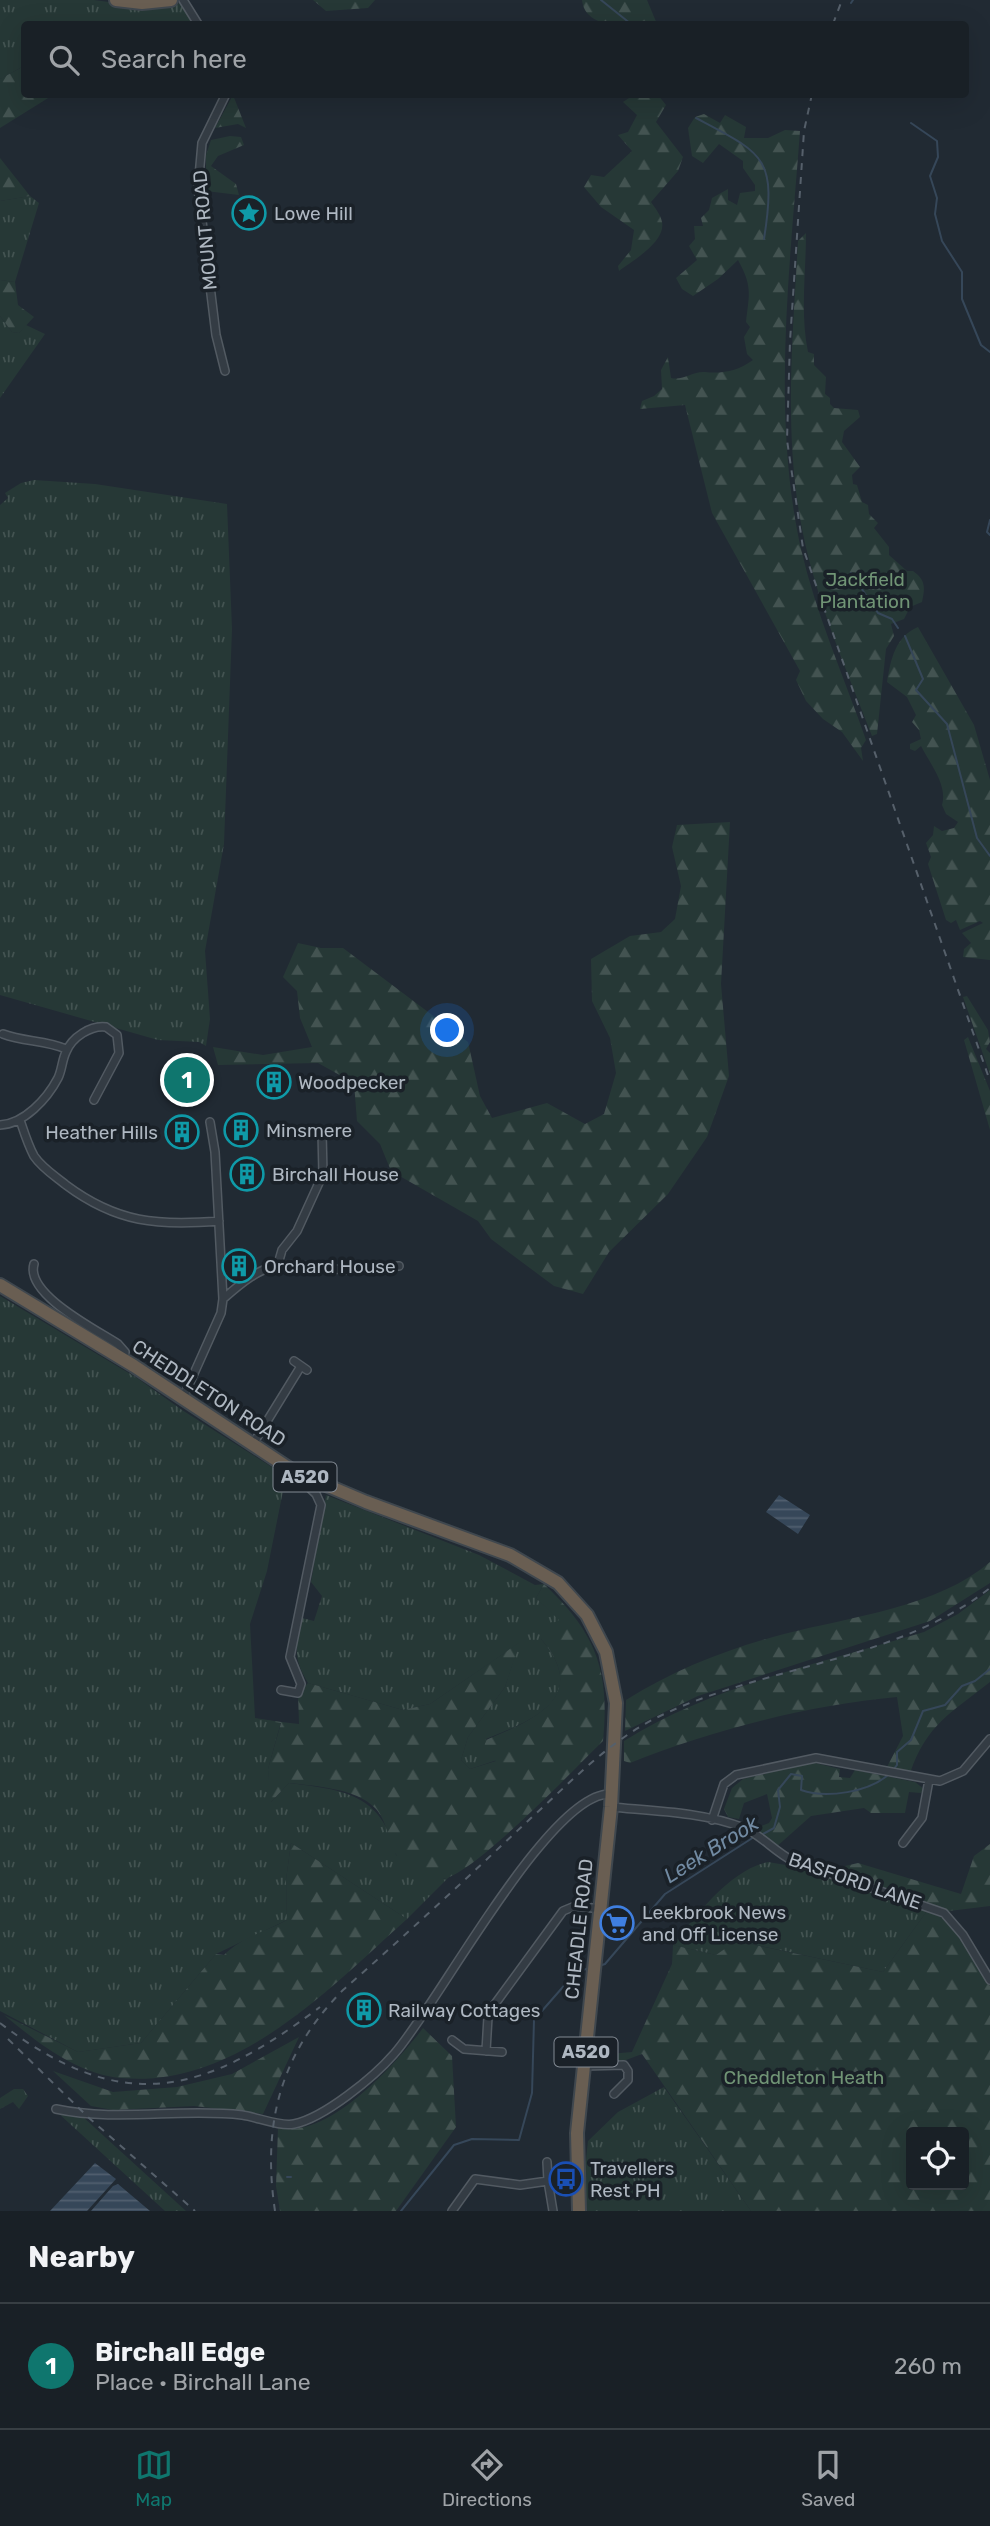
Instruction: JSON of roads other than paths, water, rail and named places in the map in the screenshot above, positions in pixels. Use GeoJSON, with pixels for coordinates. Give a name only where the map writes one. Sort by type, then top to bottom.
{"type":"FeatureCollection","features":[{"type":"Feature","properties":{"kind":"highway"},"geometry":{"type":"LineString","coordinates":[[116,0],[142,3],[171,0]]}},
{"type":"Feature","properties":{"kind":"highway","name":"CHEDDLETON ROAD"},"geometry":{"type":"LineString","coordinates":[[0,1284],[121,1358],[293,1471],[366,1502],[510,1555],[542,1571],[558,1583],[587,1615],[606,1652]]}},
{"type":"Feature","properties":{"kind":"highway","name":"CHEADLE ROAD"},"geometry":{"type":"LineString","coordinates":[[579,2211],[576,2164],[611,1800],[616,1703],[606,1652]]}},
{"type":"Feature","properties":{"kind":"street"},"geometry":{"type":"LineString","coordinates":[[183,2],[196,21]]}},
{"type":"Feature","properties":{"kind":"street","name":"MOUNT ROAD"},"geometry":{"type":"LineString","coordinates":[[224,98],[202,143],[198,188],[216,335],[225,371]]}},
{"type":"Feature","properties":{"kind":"street"},"geometry":{"type":"LineString","coordinates":[[0,1125],[20,1121],[55,1084],[66,1049],[93,1027],[106,1027],[117,1035],[119,1053],[94,1100]]}},
{"type":"Feature","properties":{"kind":"street"},"geometry":{"type":"LineString","coordinates":[[3,1034],[50,1042],[66,1049]]}},
{"type":"Feature","properties":{"kind":"street"},"geometry":{"type":"LineString","coordinates":[[20,1121],[32,1152],[45,1168],[78,1194],[110,1211],[161,1224],[219,1221]]}},
{"type":"Feature","properties":{"kind":"street"},"geometry":{"type":"LineString","coordinates":[[183,1398],[220,1313],[223,1299],[215,1152],[210,1122]]}},
{"type":"Feature","properties":{"kind":"street"},"geometry":{"type":"LineString","coordinates":[[278,1264],[278,1258],[297,1231],[323,1174],[322,1132],[330,1129],[343,1134]]}},
{"type":"Feature","properties":{"kind":"street"},"geometry":{"type":"LineString","coordinates":[[34,1264],[32,1272],[38,1288],[118,1344],[125,1352],[121,1358]]}},
{"type":"Feature","properties":{"kind":"street"},"geometry":{"type":"LineString","coordinates":[[223,1299],[256,1273],[278,1264],[307,1264],[334,1269],[398,1266]]}},
{"type":"Feature","properties":{"kind":"street"},"geometry":{"type":"LineString","coordinates":[[253,1444],[301,1366]]}},
{"type":"Feature","properties":{"kind":"street"},"geometry":{"type":"LineString","coordinates":[[281,1690],[298,1693],[301,1684],[290,1657],[321,1505],[316,1494],[293,1471]]}},
{"type":"Feature","properties":{"kind":"street"},"geometry":{"type":"LineString","coordinates":[[712,1820],[724,1784],[736,1774],[807,1758],[929,1780],[955,1776],[990,1739]]}},
{"type":"Feature","properties":{"kind":"street"},"geometry":{"type":"LineString","coordinates":[[904,1843],[922,1818],[929,1780]]}},
{"type":"Feature","properties":{"kind":"street"},"geometry":{"type":"LineString","coordinates":[[56,2109],[85,2113],[196,2111],[293,2124],[325,2109],[394,2055],[541,1842],[596,1795],[611,1800]]}},
{"type":"Feature","properties":{"kind":"street","name":"BASFORD LANE"},"geometry":{"type":"LineString","coordinates":[[611,1800],[712,1820],[751,1831],[793,1861],[944,1913],[963,1935],[990,1980]]}},
{"type":"Feature","properties":{"kind":"street"},"geometry":{"type":"LineString","coordinates":[[486,2051],[488,2017],[492,2008],[563,1911],[575,1906],[601,1909]]}},
{"type":"Feature","properties":{"kind":"street"},"geometry":{"type":"LineString","coordinates":[[452,2040],[464,2049],[502,2052]]}},
{"type":"Feature","properties":{"kind":"street"},"geometry":{"type":"LineString","coordinates":[[584,2066],[624,2065],[628,2071],[628,2080],[614,2094]]}},
{"type":"Feature","properties":{"kind":"street"},"geometry":{"type":"LineString","coordinates":[[547,2162],[552,2211]]}},
{"type":"Feature","properties":{"kind":"street"},"geometry":{"type":"LineString","coordinates":[[452,2211],[475,2179],[520,2185],[548,2181]]}},
{"type":"Feature","properties":{"kind":"water"},"geometry":{"type":"Polygon","coordinates":[[[779,1495],[810,1515],[798,1534],[766,1512],[779,1495]]]}},
{"type":"Feature","properties":{"kind":"water"},"geometry":{"type":"Polygon","coordinates":[[[95,2163],[116,2179],[87,2211],[50,2211],[95,2163]]]}},
{"type":"Feature","properties":{"kind":"water"},"geometry":{"type":"Polygon","coordinates":[[[118,2184],[150,2211],[91,2211],[113,2186],[118,2184]]]}},
{"type":"Feature","properties":{"kind":"waterway","name":"Leek Brook"},"geometry":{"type":"LineString","coordinates":[[601,0],[627,21]]}},
{"type":"Feature","properties":{"kind":"waterway","name":"Leek Brook"},"geometry":{"type":"LineString","coordinates":[[696,118],[751,150],[760,161],[766,174],[768,191],[764,239]]}},
{"type":"Feature","properties":{"kind":"waterway"},"geometry":{"type":"LineString","coordinates":[[911,123],[937,141],[938,157],[930,176],[937,198],[935,214],[942,241],[962,272],[962,299],[981,345],[990,352]]}},
{"type":"Feature","properties":{"kind":"waterway"},"geometry":{"type":"LineString","coordinates":[[990,520],[987,532],[990,535]]}},
{"type":"Feature","properties":{"kind":"waterway","name":"Leek Brook"},"geometry":{"type":"LineString","coordinates":[[851,573],[878,613],[892,619],[898,628]]}},
{"type":"Feature","properties":{"kind":"waterway","name":"Leek Brook"},"geometry":{"type":"LineString","coordinates":[[905,636],[923,679],[916,690],[947,724],[977,838],[990,856]]}},
{"type":"Feature","properties":{"kind":"waterway","name":"Leek Brook"},"geometry":{"type":"LineString","coordinates":[[893,1770],[897,1765],[897,1752],[911,1740],[923,1711],[945,1705],[962,1686],[975,1681],[990,1669]]}},
{"type":"Feature","properties":{"kind":"waterway","name":"Leek Brook"},"geometry":{"type":"LineString","coordinates":[[763,1834],[774,1828],[780,1807],[778,1790],[791,1774],[802,1776],[801,1790],[823,1794],[859,1789],[889,1774]]}},
{"type":"Feature","properties":{"kind":"waterway","name":"Leek Brook"},"geometry":{"type":"LineString","coordinates":[[599,1966],[605,1964],[665,1894],[754,1837]]}},
{"type":"Feature","properties":{"kind":"waterway","name":"Leek Brook"},"geometry":{"type":"LineString","coordinates":[[401,2211],[454,2145],[472,2139],[519,2140],[532,2093],[534,2020],[576,1972],[590,1968]]}},
{"type":"Feature","properties":{"kind":"railway"},"geometry":{"type":"LineString","coordinates":[[834,21],[842,0]]}},
{"type":"Feature","properties":{"kind":"railway"},"geometry":{"type":"LineString","coordinates":[[811,98],[804,131],[790,341],[787,440],[803,548],[990,1081]]}},
{"type":"Feature","properties":{"kind":"railway"},"geometry":{"type":"LineString","coordinates":[[275,2211],[271,2149],[280,2092],[290,2065],[321,2014],[343,1990],[592,1762],[625,1737],[660,1716],[743,1685],[872,1648],[953,1613],[990,1588]]}},
{"type":"Feature","properties":{"kind":"railway"},"geometry":{"type":"LineString","coordinates":[[0,2023],[44,2053],[85,2073],[124,2082],[162,2083],[200,2076],[238,2060],[278,2037],[320,2007]]}},
{"type":"Feature","properties":{"kind":"railway"},"geometry":{"type":"LineString","coordinates":[[8,2039],[89,2118],[195,2211]]}},
{"type":"Feature","properties":{"kind":"place","name":"Lowe Hill"},"geometry":{"type":"Point","coordinates":[249,213]}},
{"type":"Feature","properties":{"kind":"place","name":"Birchall Edge"},"geometry":{"type":"Point","coordinates":[187,1080]}},
{"type":"Feature","properties":{"kind":"place","name":"Woodpecker"},"geometry":{"type":"Point","coordinates":[274,1082]}},
{"type":"Feature","properties":{"kind":"place","name":"Minsmere"},"geometry":{"type":"Point","coordinates":[241,1130]}},
{"type":"Feature","properties":{"kind":"place","name":"Heather Hills"},"geometry":{"type":"Point","coordinates":[182,1132]}},
{"type":"Feature","properties":{"kind":"place","name":"Birchall House"},"geometry":{"type":"Point","coordinates":[247,1174]}},
{"type":"Feature","properties":{"kind":"place","name":"Orchard House"},"geometry":{"type":"Point","coordinates":[239,1266]}},
{"type":"Feature","properties":{"kind":"place","name":"Leekbrook News and Off License"},"geometry":{"type":"Point","coordinates":[617,1923]}},
{"type":"Feature","properties":{"kind":"place","name":"Railway Cottages"},"geometry":{"type":"Point","coordinates":[364,2010]}},
{"type":"Feature","properties":{"kind":"place","name":"Travellers Rest PH"},"geometry":{"type":"Point","coordinates":[566,2179]}},
{"type":"Feature","properties":{"kind":"park label","name":"Jackfield Plantation"},"geometry":{"type":"Point","coordinates":[865,590]}},
{"type":"Feature","properties":{"kind":"park label","name":"Cheddleton Heath"},"geometry":{"type":"Point","coordinates":[804,2077]}}]}
